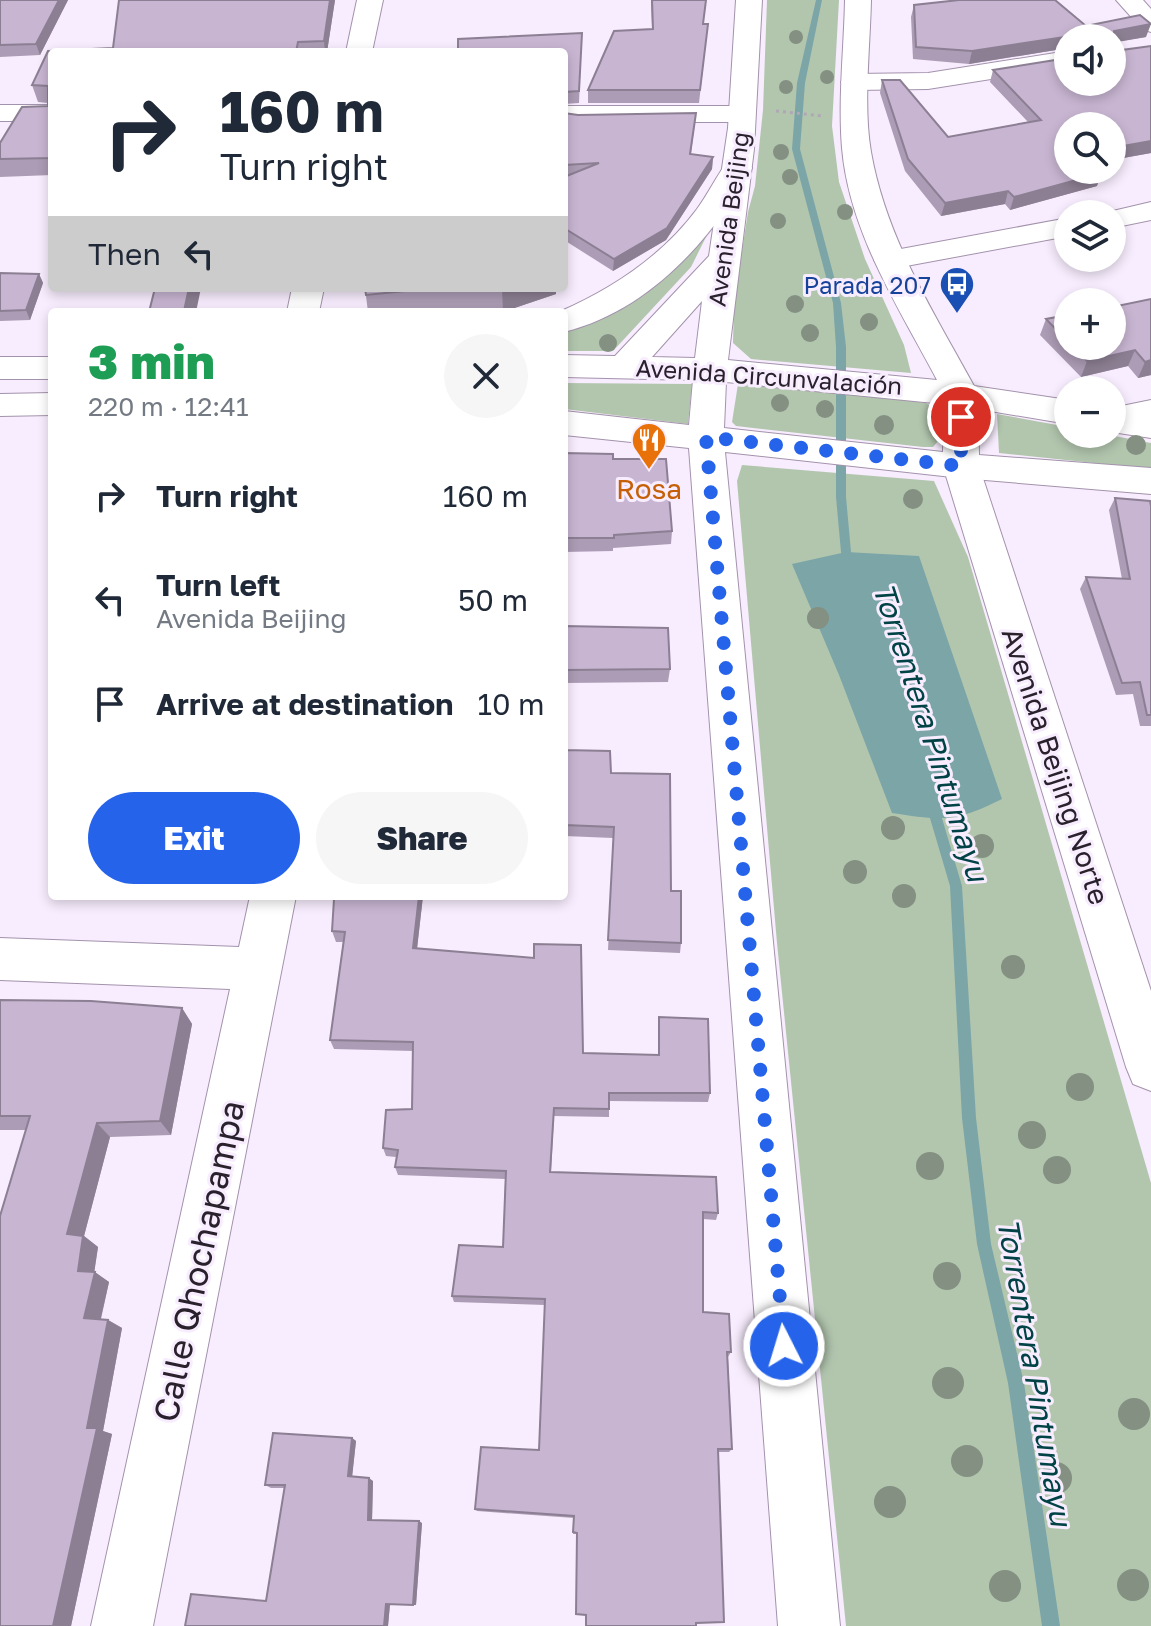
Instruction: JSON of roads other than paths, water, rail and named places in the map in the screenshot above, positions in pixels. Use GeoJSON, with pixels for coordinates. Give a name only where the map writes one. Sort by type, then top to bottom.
{"type":"FeatureCollection","features":[{"type":"Feature","properties":{"kind":"main road"},"geometry":{"type":"LineString","coordinates":[[360,48],[370,0]]}},
{"type":"Feature","properties":{"kind":"main road","name":"Avenida Beijing"},"geometry":{"type":"LineString","coordinates":[[749,0],[737,168],[721,261],[708,368],[706,437],[809,1626]]}},
{"type":"Feature","properties":{"kind":"main road"},"geometry":{"type":"LineString","coordinates":[[858,0],[856,150],[868,206],[890,260],[961,393],[961,466]]}},
{"type":"Feature","properties":{"kind":"main road"},"geometry":{"type":"LineString","coordinates":[[1129,0],[1151,24]]}},
{"type":"Feature","properties":{"kind":"main road"},"geometry":{"type":"LineString","coordinates":[[855,82],[928,81],[1054,61]]}},
{"type":"Feature","properties":{"kind":"main road"},"geometry":{"type":"LineString","coordinates":[[0,113],[48,113]]}},
{"type":"Feature","properties":{"kind":"main road"},"geometry":{"type":"LineString","coordinates":[[568,114],[741,114]]}},
{"type":"Feature","properties":{"kind":"main road"},"geometry":{"type":"LineString","coordinates":[[568,320],[630,289],[674,256],[722,198],[737,168]]}},
{"type":"Feature","properties":{"kind":"main road"},"geometry":{"type":"LineString","coordinates":[[1126,216],[1151,211]]}},
{"type":"Feature","properties":{"kind":"main road"},"geometry":{"type":"LineString","coordinates":[[890,260],[1054,230]]}},
{"type":"Feature","properties":{"kind":"main road"},"geometry":{"type":"LineString","coordinates":[[625,366],[721,261]]}},
{"type":"Feature","properties":{"kind":"main road","name":"Avenida Circunvalación"},"geometry":{"type":"LineString","coordinates":[[568,366],[708,368],[870,381],[1054,410]]}},
{"type":"Feature","properties":{"kind":"main road"},"geometry":{"type":"LineString","coordinates":[[0,368],[48,368]]}},
{"type":"Feature","properties":{"kind":"main road"},"geometry":{"type":"LineString","coordinates":[[0,405],[48,404]]}},
{"type":"Feature","properties":{"kind":"main road"},"geometry":{"type":"LineString","coordinates":[[1126,417],[1151,412]]}},
{"type":"Feature","properties":{"kind":"main road"},"geometry":{"type":"LineString","coordinates":[[1126,422],[1151,426]]}},
{"type":"Feature","properties":{"kind":"main road"},"geometry":{"type":"LineString","coordinates":[[568,423],[961,466],[1151,481]]}},
{"type":"Feature","properties":{"kind":"main road","name":"Avenida Beijing Norte"},"geometry":{"type":"LineString","coordinates":[[961,466],[1143,1016],[1151,1067]]}},
{"type":"Feature","properties":{"kind":"main road","name":"Calle Qhochapampa"},"geometry":{"type":"LineString","coordinates":[[122,1626],[272,900]]}},
{"type":"Feature","properties":{"kind":"main road"},"geometry":{"type":"LineString","coordinates":[[0,959],[258,969]]}},
{"type":"Feature","properties":{"kind":"water"},"geometry":{"type":"Polygon","coordinates":[[[846,552],[919,556],[1002,799],[948,818],[892,813],[792,564],[846,552]]]}},
{"type":"Feature","properties":{"kind":"waterway","name":"Torrentera Pintumayu"},"geometry":{"type":"LineString","coordinates":[[819,0],[801,83],[796,149],[837,303],[841,347],[841,497],[846,552],[851,567]]}},
{"type":"Feature","properties":{"kind":"waterway","name":"Torrentera Pintumayu"},"geometry":{"type":"LineString","coordinates":[[933,808],[956,886],[969,1118],[984,1244],[1016,1383],[1051,1626]]}},
{"type":"Feature","properties":{"kind":"place","name":"Parada 207"},"geometry":{"type":"Point","coordinates":[957,315]}},
{"type":"Feature","properties":{"kind":"place","name":"Rosa"},"geometry":{"type":"Point","coordinates":[649,471]}}]}
